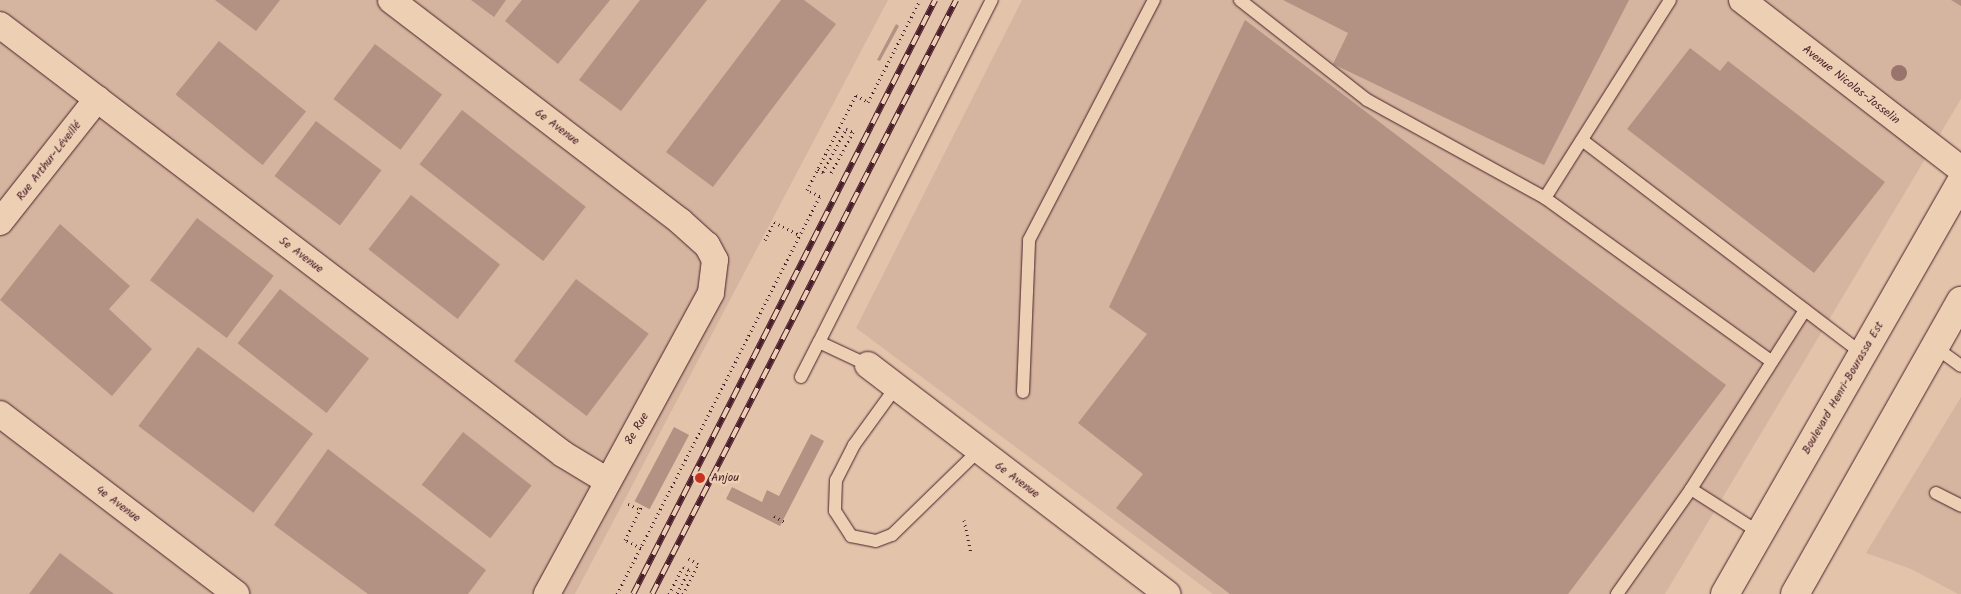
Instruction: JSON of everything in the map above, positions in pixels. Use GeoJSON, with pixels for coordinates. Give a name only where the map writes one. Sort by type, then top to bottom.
{"type":"FeatureCollection","features":[{"type":"Feature","properties":{"kind":"main road","name":"Boulevard Henri-Bourassa Est"},"geometry":{"type":"LineString","coordinates":[[1725,594],[1961,182]]}},
{"type":"Feature","properties":{"kind":"main road"},"geometry":{"type":"LineString","coordinates":[[1795,594],[1961,301]]}},
{"type":"Feature","properties":{"kind":"street","name":"6e Avenue"},"geometry":{"type":"LineString","coordinates":[[392,0],[680,221],[707,246],[715,260]]}},
{"type":"Feature","properties":{"kind":"street","name":"Avenue Nicolas-Josselin"},"geometry":{"type":"LineString","coordinates":[[1742,0],[1961,169]]}},
{"type":"Feature","properties":{"kind":"street","name":"5e Avenue"},"geometry":{"type":"LineString","coordinates":[[0,24],[563,454],[606,480]]}},
{"type":"Feature","properties":{"kind":"street","name":"Rue Arthur-Léveillé"},"geometry":{"type":"LineString","coordinates":[[0,222],[97,99]]}},
{"type":"Feature","properties":{"kind":"street","name":"8e Rue"},"geometry":{"type":"LineString","coordinates":[[547,594],[606,480],[712,293],[715,260]]}},
{"type":"Feature","properties":{"kind":"street","name":"6e Avenue"},"geometry":{"type":"LineString","coordinates":[[868,365],[1167,594]]}},
{"type":"Feature","properties":{"kind":"street","name":"4e Avenue"},"geometry":{"type":"LineString","coordinates":[[0,414],[236,594]]}},
{"type":"Feature","properties":{"kind":"lane"},"geometry":{"type":"LineString","coordinates":[[802,378],[992,0]]}},
{"type":"Feature","properties":{"kind":"lane"},"geometry":{"type":"LineString","coordinates":[[1023,392],[1029,240],[1154,0]]}},
{"type":"Feature","properties":{"kind":"lane"},"geometry":{"type":"LineString","coordinates":[[1240,0],[1367,100],[1545,198],[1770,360]]}},
{"type":"Feature","properties":{"kind":"lane"},"geometry":{"type":"LineString","coordinates":[[1545,198],[1670,0]]}},
{"type":"Feature","properties":{"kind":"lane"},"geometry":{"type":"LineString","coordinates":[[1582,140],[1863,354]]}},
{"type":"Feature","properties":{"kind":"lane"},"geometry":{"type":"LineString","coordinates":[[1617,594],[1691,489],[1770,360],[1805,310]]}},
{"type":"Feature","properties":{"kind":"lane"},"geometry":{"type":"LineString","coordinates":[[819,342],[868,365]]}},
{"type":"Feature","properties":{"kind":"lane"},"geometry":{"type":"LineString","coordinates":[[1934,348],[1961,366]]}},
{"type":"Feature","properties":{"kind":"lane"},"geometry":{"type":"LineString","coordinates":[[896,387],[864,430],[836,480],[835,511],[851,536],[876,541],[892,535],[978,451]]}},
{"type":"Feature","properties":{"kind":"lane"},"geometry":{"type":"LineString","coordinates":[[1691,489],[1760,533]]}},
{"type":"Feature","properties":{"kind":"lane"},"geometry":{"type":"LineString","coordinates":[[1936,493],[1961,506]]}},
{"type":"Feature","properties":{"kind":"path"},"geometry":{"type":"LineString","coordinates":[[617,594],[820,196],[807,190],[856,95],[868,102],[920,0]]}},
{"type":"Feature","properties":{"kind":"path"},"geometry":{"type":"LineString","coordinates":[[818,169],[823,172],[846,129],[853,132],[831,173]]}},
{"type":"Feature","properties":{"kind":"path"},"geometry":{"type":"LineString","coordinates":[[765,240],[774,222],[800,235]]}},
{"type":"Feature","properties":{"kind":"path"},"geometry":{"type":"LineString","coordinates":[[628,504],[640,510]]}},
{"type":"Feature","properties":{"kind":"path"},"geometry":{"type":"LineString","coordinates":[[641,548],[625,540],[642,505]]}},
{"type":"Feature","properties":{"kind":"path"},"geometry":{"type":"LineString","coordinates":[[774,516],[785,522]]}},
{"type":"Feature","properties":{"kind":"path"},"geometry":{"type":"LineString","coordinates":[[964,520],[971,553]]}},
{"type":"Feature","properties":{"kind":"path"},"geometry":{"type":"LineString","coordinates":[[683,594],[698,564],[686,557]]}},
{"type":"Feature","properties":{"kind":"path"},"geometry":{"type":"LineString","coordinates":[[669,594],[684,567],[689,570],[677,594]]}},
{"type":"Feature","properties":{"kind":"shaded area"},"geometry":{"type":"Polygon","coordinates":[[[0,0],[888,0],[575,594],[0,594],[0,0]]]}},
{"type":"Feature","properties":{"kind":"shaded area"},"geometry":{"type":"Polygon","coordinates":[[[1022,0],[1961,0],[1961,99],[1665,594],[1213,594],[856,328],[1022,0]]]}},
{"type":"Feature","properties":{"kind":"shaded area"},"geometry":{"type":"Polygon","coordinates":[[[1961,397],[1961,594],[1958,594],[1911,569],[1866,553],[1961,397]]]}},
{"type":"Feature","properties":{"kind":"building"},"geometry":{"type":"Polygon","coordinates":[[[215,0],[280,0],[256,31],[215,0]]]}},
{"type":"Feature","properties":{"kind":"building"},"geometry":{"type":"Polygon","coordinates":[[[471,0],[506,0],[494,17],[471,0]]]}},
{"type":"Feature","properties":{"kind":"building"},"geometry":{"type":"Polygon","coordinates":[[[522,0],[610,0],[558,64],[505,21],[522,0]]]}},
{"type":"Feature","properties":{"kind":"building"},"geometry":{"type":"Polygon","coordinates":[[[640,0],[707,0],[621,111],[579,80],[640,0]]]}},
{"type":"Feature","properties":{"kind":"building"},"geometry":{"type":"Polygon","coordinates":[[[781,0],[804,0],[836,24],[713,187],[666,152],[781,0]]]}},
{"type":"Feature","properties":{"kind":"building"},"geometry":{"type":"Polygon","coordinates":[[[1283,0],[1629,0],[1544,165],[1333,64],[1348,33],[1283,0]]]}},
{"type":"Feature","properties":{"kind":"building"},"geometry":{"type":"Polygon","coordinates":[[[1951,0],[1961,0],[1961,6],[1951,0]]]}},
{"type":"Feature","properties":{"kind":"building"},"geometry":{"type":"Polygon","coordinates":[[[1245,20],[1726,385],[1568,594],[1230,594],[1116,508],[1143,474],[1078,423],[1147,334],[1109,307],[1245,20]]]}},
{"type":"Feature","properties":{"kind":"building"},"geometry":{"type":"Polygon","coordinates":[[[896,24],[899,26],[880,61],[877,60],[896,24]]]}},
{"type":"Feature","properties":{"kind":"building"},"geometry":{"type":"Polygon","coordinates":[[[219,41],[306,111],[263,165],[176,95],[219,41]]]}},
{"type":"Feature","properties":{"kind":"building"},"geometry":{"type":"Polygon","coordinates":[[[375,44],[442,95],[401,150],[333,99],[375,44]]]}},
{"type":"Feature","properties":{"kind":"building"},"geometry":{"type":"Polygon","coordinates":[[[1690,48],[1720,71],[1728,61],[1885,182],[1814,273],[1627,129],[1690,48]]]}},
{"type":"Feature","properties":{"kind":"building"},"geometry":{"type":"Polygon","coordinates":[[[462,110],[586,207],[543,261],[420,164],[462,110]]]}},
{"type":"Feature","properties":{"kind":"building"},"geometry":{"type":"Polygon","coordinates":[[[316,121],[381,170],[340,225],[274,176],[316,121]]]}},
{"type":"Feature","properties":{"kind":"building"},"geometry":{"type":"Polygon","coordinates":[[[411,195],[500,265],[458,319],[369,249],[411,195]]]}},
{"type":"Feature","properties":{"kind":"building"},"geometry":{"type":"Polygon","coordinates":[[[197,218],[274,276],[227,338],[150,280],[197,218]]]}},
{"type":"Feature","properties":{"kind":"building"},"geometry":{"type":"Polygon","coordinates":[[[60,224],[130,286],[109,309],[152,349],[112,396],[0,300],[60,224]]]}},
{"type":"Feature","properties":{"kind":"building"},"geometry":{"type":"Polygon","coordinates":[[[576,279],[649,334],[587,416],[514,361],[576,279]]]}},
{"type":"Feature","properties":{"kind":"building"},"geometry":{"type":"Polygon","coordinates":[[[280,289],[369,359],[327,413],[238,343],[280,289]]]}},
{"type":"Feature","properties":{"kind":"building"},"geometry":{"type":"Polygon","coordinates":[[[198,347],[313,434],[253,513],[138,426],[198,347]]]}},
{"type":"Feature","properties":{"kind":"building"},"geometry":{"type":"Polygon","coordinates":[[[674,427],[689,435],[650,509],[635,501],[674,427]]]}},
{"type":"Feature","properties":{"kind":"building"},"geometry":{"type":"Polygon","coordinates":[[[463,432],[532,486],[490,538],[422,485],[463,432]]]}},
{"type":"Feature","properties":{"kind":"building"},"geometry":{"type":"Polygon","coordinates":[[[811,434],[824,441],[780,526],[726,499],[732,487],[762,502],[767,490],[779,496],[811,434]]]}},
{"type":"Feature","properties":{"kind":"building"},"geometry":{"type":"Polygon","coordinates":[[[328,449],[486,570],[468,594],[368,594],[274,525],[328,449]]]}},
{"type":"Feature","properties":{"kind":"building"},"geometry":{"type":"Polygon","coordinates":[[[60,553],[114,594],[29,594],[60,553]]]}},
{"type":"Feature","properties":{"kind":"railway"},"geometry":{"type":"LineString","coordinates":[[633,594],[935,0]]}},
{"type":"Feature","properties":{"kind":"railway"},"geometry":{"type":"LineString","coordinates":[[652,594],[956,0]]}},
{"type":"Feature","properties":{"kind":"place","name":"Anjou"},"geometry":{"type":"Point","coordinates":[700,478]}}]}
